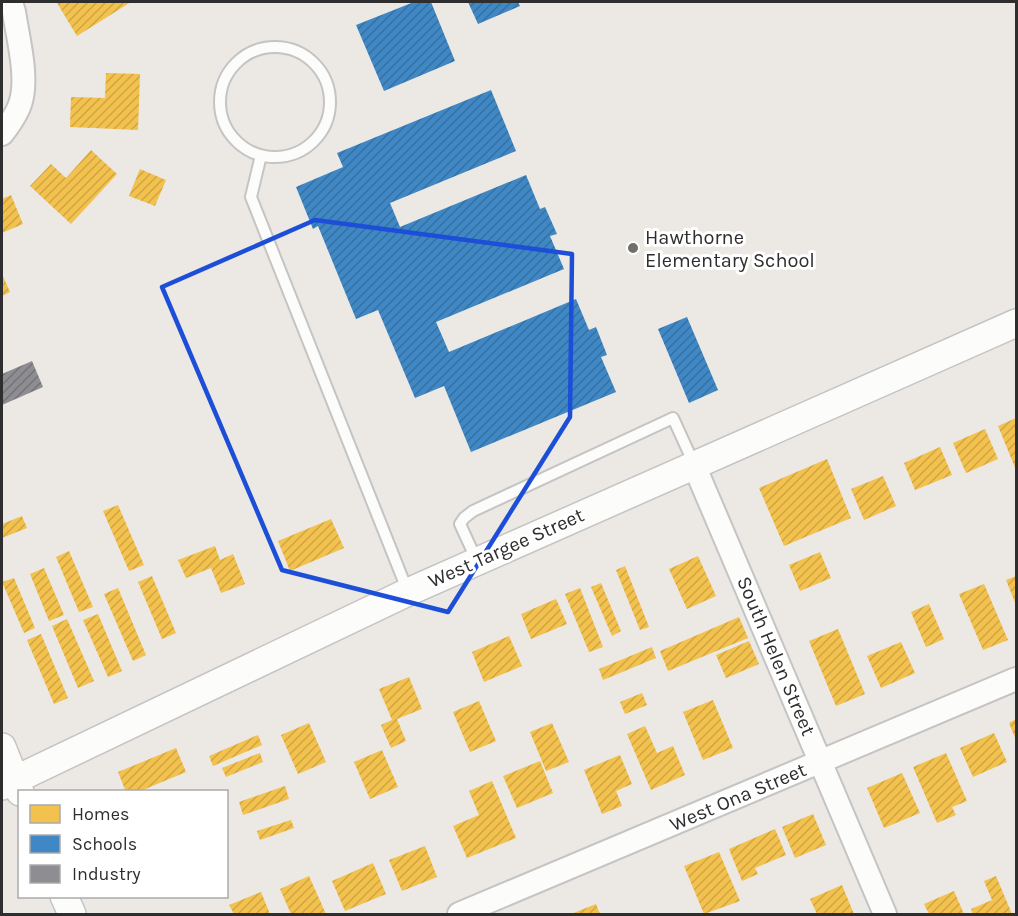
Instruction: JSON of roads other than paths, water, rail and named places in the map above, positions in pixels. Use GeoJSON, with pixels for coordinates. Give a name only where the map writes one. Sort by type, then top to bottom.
{"type":"FeatureCollection","features":[{"type":"Feature","properties":{"kind":"street"},"geometry":{"type":"LineString","coordinates":[[2,134],[10,124],[21,101],[23,79],[11,2]]}},
{"type":"Feature","properties":{"kind":"street","name":"West Targee Street"},"geometry":{"type":"LineString","coordinates":[[12,785],[408,592],[1017,323]]}},
{"type":"Feature","properties":{"kind":"street","name":"South Helen Street"},"geometry":{"type":"LineString","coordinates":[[694,465],[885,915]]}},
{"type":"Feature","properties":{"kind":"street","name":"West Ona Street"},"geometry":{"type":"LineString","coordinates":[[459,915],[1017,679]]}},
{"type":"Feature","properties":{"kind":"street"},"geometry":{"type":"LineString","coordinates":[[2,747],[12,785]]}},
{"type":"Feature","properties":{"kind":"street"},"geometry":{"type":"LineString","coordinates":[[64,898],[72,915]]}},
{"type":"Feature","properties":{"kind":"lane"},"geometry":{"type":"LineString","coordinates":[[283,47],[300,53],[315,64],[325,78],[330,95],[329,113],[322,129],[311,143],[296,153],[279,157],[261,155],[244,148],[231,135],[222,119],[219,100],[223,82],[233,66],[240,60],[264,48],[283,47]]}},
{"type":"Feature","properties":{"kind":"lane"},"geometry":{"type":"LineString","coordinates":[[261,155],[251,197],[408,592]]}},
{"type":"Feature","properties":{"kind":"lane"},"geometry":{"type":"LineString","coordinates":[[477,561],[460,524],[473,510],[673,418],[694,465]]}},
{"type":"Feature","properties":{"kind":"place","name":"Hawthorne Elementary School"},"geometry":{"type":"Point","coordinates":[633,248]}}]}
